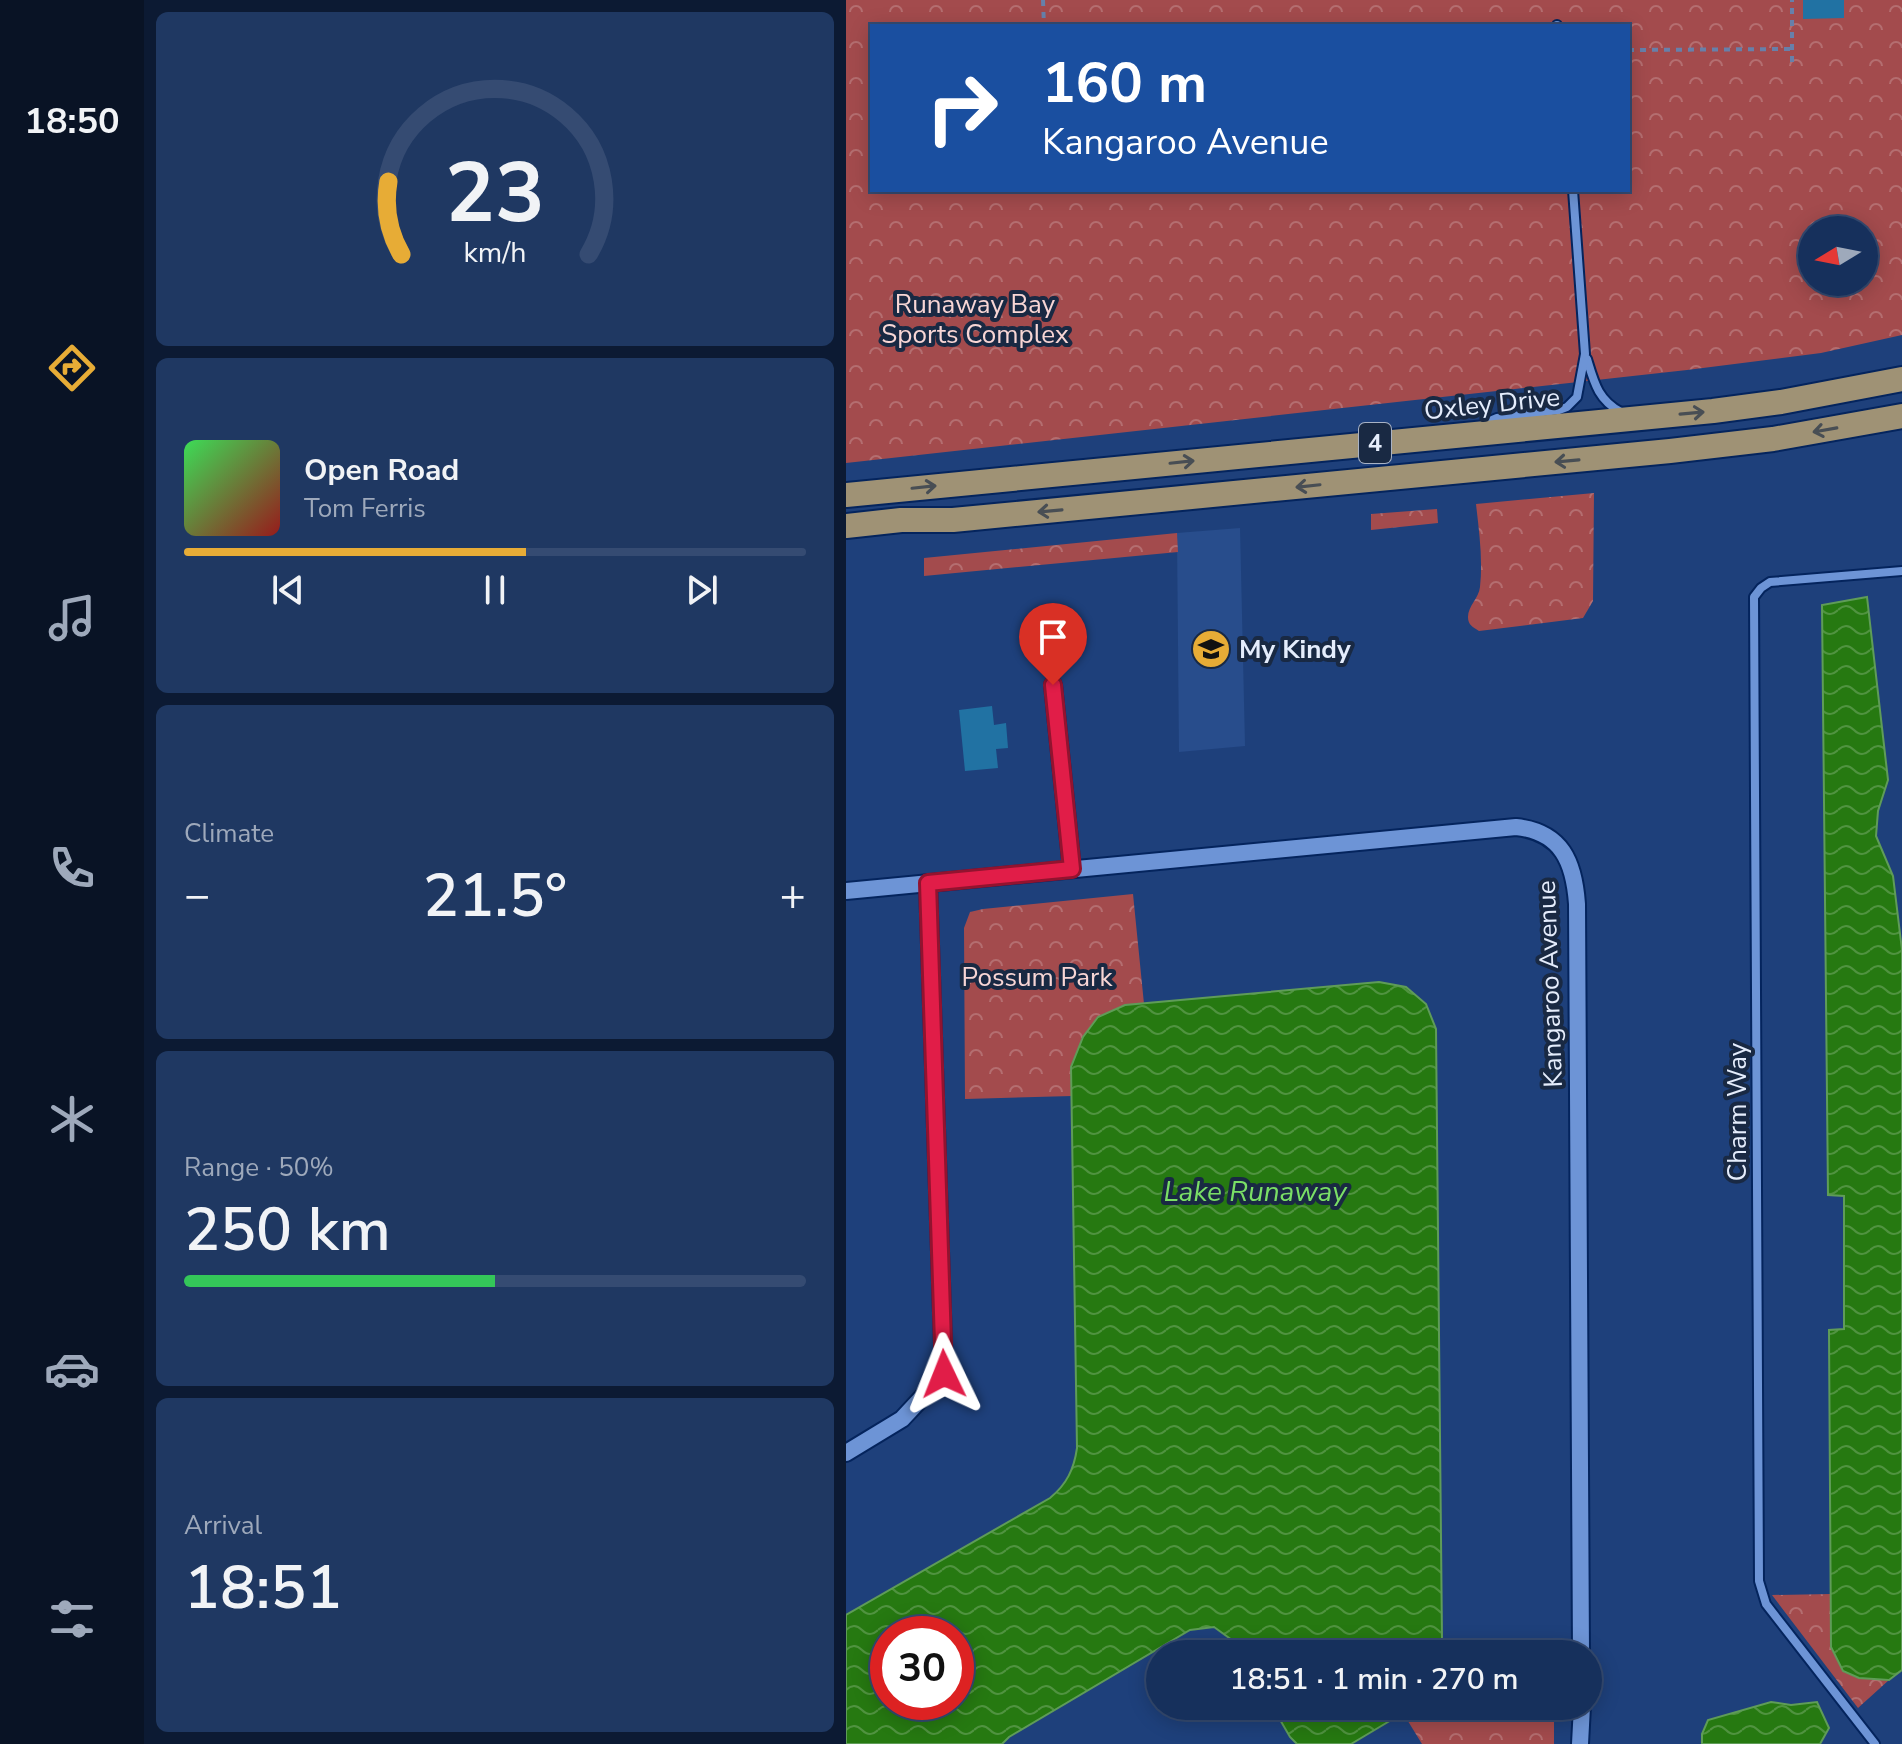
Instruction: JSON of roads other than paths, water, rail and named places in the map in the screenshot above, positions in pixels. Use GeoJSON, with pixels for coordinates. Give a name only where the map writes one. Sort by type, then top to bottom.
{"type":"FeatureCollection","features":[{"type":"Feature","properties":{"kind":"main road","name":"Oxley Drive"},"geometry":{"type":"LineString","coordinates":[[846,495],[1781,402],[1902,379]]}},
{"type":"Feature","properties":{"kind":"main road","name":"4"},"geometry":{"type":"LineString","coordinates":[[846,526],[983,517],[1670,451],[1773,439],[1902,416]]}},
{"type":"Feature","properties":{"kind":"street"},"geometry":{"type":"LineString","coordinates":[[1053,685],[1072,869]]}},
{"type":"Feature","properties":{"kind":"street","name":"Kangaroo Avenue"},"geometry":{"type":"LineString","coordinates":[[846,891],[1516,827],[1543,834],[1567,855],[1577,904],[1581,1640]]}},
{"type":"Feature","properties":{"kind":"street"},"geometry":{"type":"LineString","coordinates":[[846,1453],[902,1419],[944,1374],[928,883]]}},
{"type":"Feature","properties":{"kind":"street"},"geometry":{"type":"LineString","coordinates":[[1580,1744],[1581,1720]]}},
{"type":"Feature","properties":{"kind":"lane"},"geometry":{"type":"LineString","coordinates":[[1463,435],[1497,418],[1559,410],[1577,397],[1585,354],[1573,192]]}},
{"type":"Feature","properties":{"kind":"lane"},"geometry":{"type":"LineString","coordinates":[[1585,354],[1605,402],[1634,418]]}},
{"type":"Feature","properties":{"kind":"lane","name":"Charm Way"},"geometry":{"type":"LineString","coordinates":[[1875,1744],[1766,1604],[1759,1581],[1754,597],[1770,582],[1902,571]]}},
{"type":"Feature","properties":{"kind":"water"},"geometry":{"type":"Polygon","coordinates":[[[1867,597],[1888,780],[1878,811],[1876,836],[1893,876],[1902,950],[1902,1670],[1889,1680],[1859,1678],[1843,1671],[1831,1647],[1829,1330],[1844,1329],[1844,1196],[1828,1195],[1822,605],[1867,597]]]}},
{"type":"Feature","properties":{"kind":"water","name":"Lake Runaway"},"geometry":{"type":"Polygon","coordinates":[[[1379,982],[1406,987],[1426,1004],[1436,1029],[1442,1640],[1232,1640],[1214,1627],[1190,1630],[1173,1640],[1146,1640],[1146,1656],[1002,1744],[846,1744],[846,1615],[1050,1498],[1072,1469],[1077,1448],[1071,1067],[1083,1037],[1098,1017],[1125,1005],[1379,982]]]}},
{"type":"Feature","properties":{"kind":"water"},"geometry":{"type":"Polygon","coordinates":[[[1771,1702],[1791,1705],[1817,1702],[1829,1728],[1820,1744],[1702,1744],[1702,1734],[1708,1720],[1771,1702]]]}},
{"type":"Feature","properties":{"kind":"water"},"geometry":{"type":"Polygon","coordinates":[[[1280,1720],[1391,1720],[1351,1744],[1297,1744],[1280,1720]]]}},
{"type":"Feature","properties":{"kind":"place","name":"My Kindy"},"geometry":{"type":"Point","coordinates":[1211,649]}},
{"type":"Feature","properties":{"kind":"park label","name":"Runaway Bay Sports Complex"},"geometry":{"type":"Point","coordinates":[975,319]}},
{"type":"Feature","properties":{"kind":"park label","name":"Possum Park"},"geometry":{"type":"Point","coordinates":[1037,977]}}]}
